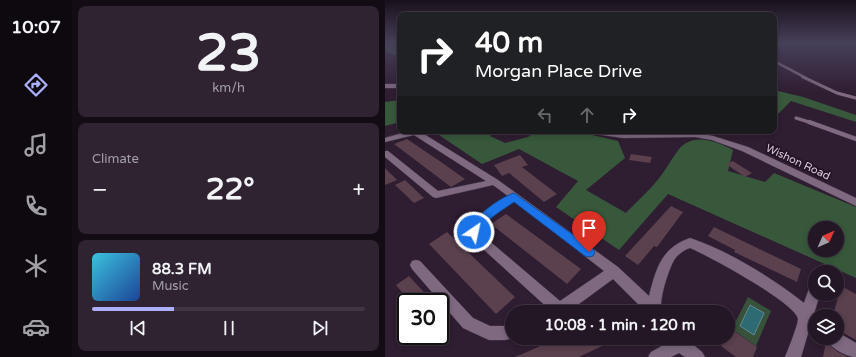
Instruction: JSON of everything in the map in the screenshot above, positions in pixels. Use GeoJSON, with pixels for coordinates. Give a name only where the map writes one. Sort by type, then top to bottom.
{"type":"FeatureCollection","features":[{"type":"Feature","properties":{"kind":"street"},"geometry":{"type":"LineString","coordinates":[[385,86],[397,86]]}},
{"type":"Feature","properties":{"kind":"street"},"geometry":{"type":"LineString","coordinates":[[385,140],[410,134]]}},
{"type":"Feature","properties":{"kind":"street"},"geometry":{"type":"LineString","coordinates":[[416,134],[495,182],[614,271],[649,305]]}},
{"type":"Feature","properties":{"kind":"street","name":"Wishon Road"},"geometry":{"type":"LineString","coordinates":[[609,134],[623,136],[695,135],[713,138],[745,149],[856,202]]}},
{"type":"Feature","properties":{"kind":"street"},"geometry":{"type":"LineString","coordinates":[[385,153],[436,195],[495,182]]}},
{"type":"Feature","properties":{"kind":"street"},"geometry":{"type":"LineString","coordinates":[[514,197],[484,217],[476,226],[474,232],[479,240],[551,305]]}},
{"type":"Feature","properties":{"kind":"street"},"geometry":{"type":"LineString","coordinates":[[655,305],[659,283],[668,259],[675,250],[690,243],[728,261],[781,293],[801,309],[808,320]]}},
{"type":"Feature","properties":{"kind":"street"},"geometry":{"type":"LineString","coordinates":[[416,265],[468,323],[489,332],[505,333]]}},
{"type":"Feature","properties":{"kind":"street"},"geometry":{"type":"LineString","coordinates":[[566,305],[614,271]]}},
{"type":"Feature","properties":{"kind":"street"},"geometry":{"type":"LineString","coordinates":[[793,357],[808,327]]}},
{"type":"Feature","properties":{"kind":"street"},"geometry":{"type":"LineString","coordinates":[[656,357],[672,345]]}},
{"type":"Feature","properties":{"kind":"street"},"geometry":{"type":"LineString","coordinates":[[683,345],[697,357]]}},
{"type":"Feature","properties":{"kind":"street"},"geometry":{"type":"LineString","coordinates":[[844,345],[856,352]]}},
{"type":"Feature","properties":{"kind":"lane"},"geometry":{"type":"LineString","coordinates":[[777,62],[803,77],[837,93],[856,98]]}},
{"type":"Feature","properties":{"kind":"lane"},"geometry":{"type":"LineString","coordinates":[[796,118],[856,139]]}},
{"type":"Feature","properties":{"kind":"shaded area"},"geometry":{"type":"Polygon","coordinates":[[[777,91],[803,97],[856,115],[856,122],[791,101],[777,115],[777,91]]]}},
{"type":"Feature","properties":{"kind":"shaded area"},"geometry":{"type":"Polygon","coordinates":[[[397,100],[397,123],[385,126],[385,102],[397,100]]]}},
{"type":"Feature","properties":{"kind":"shaded area"},"geometry":{"type":"Polygon","coordinates":[[[437,134],[492,134],[490,136],[505,143],[528,137],[532,134],[588,134],[618,141],[625,158],[586,190],[626,213],[663,174],[679,149],[685,144],[698,139],[713,141],[733,150],[728,171],[765,182],[774,173],[856,207],[856,278],[844,273],[844,265],[827,265],[809,257],[844,257],[844,221],[808,221],[808,257],[668,194],[619,250],[556,207],[578,181],[519,149],[482,164],[437,134]]]}},
{"type":"Feature","properties":{"kind":"shaded area"},"geometry":{"type":"Polygon","coordinates":[[[748,297],[771,311],[756,346],[735,331],[735,323],[748,297]]]}},
{"type":"Feature","properties":{"kind":"shaded area"},"geometry":{"type":"Polygon","coordinates":[[[750,305],[764,313],[754,335],[740,326],[750,305]]]}},
{"type":"Feature","properties":{"kind":"building"},"geometry":{"type":"Polygon","coordinates":[[[407,139],[465,179],[451,187],[394,144],[407,139]]]}},
{"type":"Feature","properties":{"kind":"building"},"geometry":{"type":"Polygon","coordinates":[[[631,154],[652,157],[650,163],[629,160],[631,154]]]}},
{"type":"Feature","properties":{"kind":"building"},"geometry":{"type":"Polygon","coordinates":[[[520,155],[528,165],[522,167],[557,194],[544,202],[509,173],[502,176],[494,165],[520,155]]]}},
{"type":"Feature","properties":{"kind":"building"},"geometry":{"type":"Polygon","coordinates":[[[733,161],[752,173],[745,177],[726,164],[733,161]]]}},
{"type":"Feature","properties":{"kind":"building"},"geometry":{"type":"Polygon","coordinates":[[[385,168],[397,180],[385,185],[385,168]]]}},
{"type":"Feature","properties":{"kind":"building"},"geometry":{"type":"Polygon","coordinates":[[[405,180],[424,198],[414,203],[395,185],[405,180]]]}},
{"type":"Feature","properties":{"kind":"building"},"geometry":{"type":"Polygon","coordinates":[[[671,206],[683,212],[657,247],[654,246],[638,265],[625,256],[671,206]]]}},
{"type":"Feature","properties":{"kind":"building"},"geometry":{"type":"Polygon","coordinates":[[[506,214],[581,269],[567,284],[491,224],[506,214]]]}},
{"type":"Feature","properties":{"kind":"building"},"geometry":{"type":"Polygon","coordinates":[[[714,227],[801,269],[797,282],[734,252],[735,250],[708,236],[714,227]]]}},
{"type":"Feature","properties":{"kind":"building"},"geometry":{"type":"Polygon","coordinates":[[[447,232],[515,297],[496,314],[429,244],[447,232]]]}},
{"type":"Feature","properties":{"kind":"building"},"geometry":{"type":"Polygon","coordinates":[[[409,276],[425,293],[403,293],[396,285],[409,276]]]}},
{"type":"Feature","properties":{"kind":"building"},"geometry":{"type":"Polygon","coordinates":[[[844,288],[856,294],[856,340],[844,333],[844,309],[835,309],[837,301],[844,301],[844,288]]]}},
{"type":"Feature","properties":{"kind":"building"},"geometry":{"type":"Polygon","coordinates":[[[735,332],[757,347],[753,357],[736,357],[721,346],[735,345],[735,332]]]}},
{"type":"Feature","properties":{"kind":"building"},"geometry":{"type":"Polygon","coordinates":[[[543,345],[604,345],[579,357],[515,357],[543,345]]]}},
{"type":"Feature","properties":{"kind":"building"},"geometry":{"type":"Polygon","coordinates":[[[825,345],[830,345],[838,352],[848,357],[823,357],[825,345]]]}},
{"type":"Feature","properties":{"kind":"route"},"geometry":{"type":"LineString","coordinates":[[474,232],[476,226],[484,217],[514,197],[589,252]]}}]}
